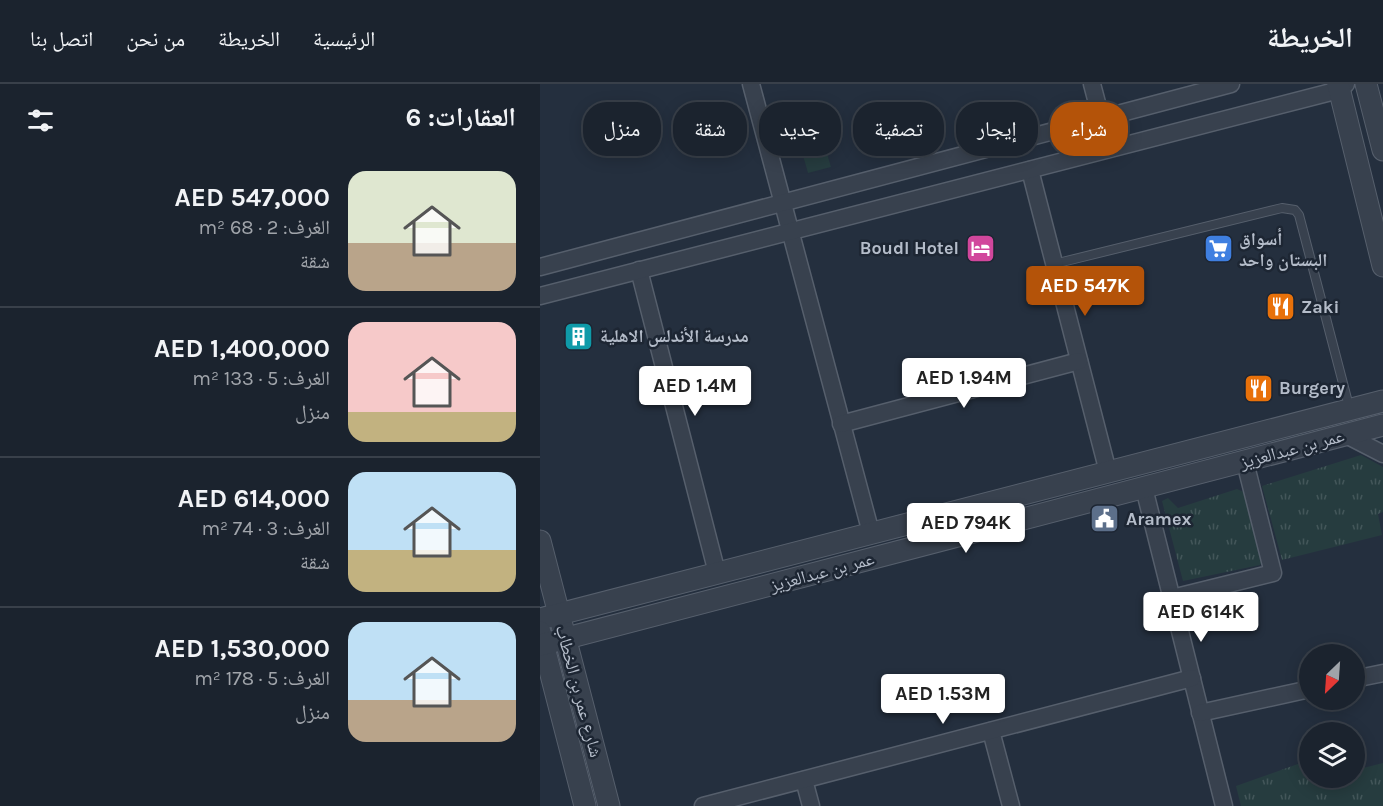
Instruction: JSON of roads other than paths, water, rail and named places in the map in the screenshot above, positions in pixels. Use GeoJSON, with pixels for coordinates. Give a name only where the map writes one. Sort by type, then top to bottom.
{"type":"FeatureCollection","features":[{"type":"Feature","properties":{"kind":"street"},"geometry":{"type":"LineString","coordinates":[[751,84],[871,533]]}},
{"type":"Feature","properties":{"kind":"street"},"geometry":{"type":"LineString","coordinates":[[1092,84],[1097,102]]}},
{"type":"Feature","properties":{"kind":"street"},"geometry":{"type":"LineString","coordinates":[[1128,111],[1231,84]]}},
{"type":"Feature","properties":{"kind":"street"},"geometry":{"type":"LineString","coordinates":[[1366,84],[1383,150]]}},
{"type":"Feature","properties":{"kind":"street"},"geometry":{"type":"LineString","coordinates":[[540,296],[1030,170],[1341,86],[1383,266]]}},
{"type":"Feature","properties":{"kind":"street"},"geometry":{"type":"LineString","coordinates":[[540,267],[1050,131]]}},
{"type":"Feature","properties":{"kind":"street"},"geometry":{"type":"LineString","coordinates":[[1030,170],[1108,472]]}},
{"type":"Feature","properties":{"kind":"street"},"geometry":{"type":"LineString","coordinates":[[639,270],[717,573]]}},
{"type":"Feature","properties":{"kind":"street"},"geometry":{"type":"LineString","coordinates":[[841,424],[1079,361]]}},
{"type":"Feature","properties":{"kind":"street","name":"عمر بن عبدالعزيز"},"geometry":{"type":"LineString","coordinates":[[550,616],[1383,401]]}},
{"type":"Feature","properties":{"kind":"street","name":"عمر بن عبدالعزيز"},"geometry":{"type":"LineString","coordinates":[[541,640],[566,638],[1383,425]]}},
{"type":"Feature","properties":{"kind":"street"},"geometry":{"type":"LineString","coordinates":[[1346,435],[1383,454]]}},
{"type":"Feature","properties":{"kind":"street"},"geometry":{"type":"LineString","coordinates":[[1172,598],[1273,573],[1245,462]]}},
{"type":"Feature","properties":{"kind":"street"},"geometry":{"type":"LineString","coordinates":[[1144,488],[1224,806]]}},
{"type":"Feature","properties":{"kind":"street","name":"شارع عمر بن الخطاب"},"geometry":{"type":"LineString","coordinates":[[540,540],[550,616],[566,638],[609,806]]}},
{"type":"Feature","properties":{"kind":"street","name":"شارع عمر بن الخطاب"},"geometry":{"type":"LineString","coordinates":[[541,640],[585,806]]}},
{"type":"Feature","properties":{"kind":"street"},"geometry":{"type":"LineString","coordinates":[[1365,676],[1383,672]]}},
{"type":"Feature","properties":{"kind":"street"},"geometry":{"type":"LineString","coordinates":[[703,806],[1192,678]]}},
{"type":"Feature","properties":{"kind":"street"},"geometry":{"type":"LineString","coordinates":[[1200,713],[1299,691]]}},
{"type":"Feature","properties":{"kind":"street"},"geometry":{"type":"LineString","coordinates":[[991,730],[1011,806]]}},
{"type":"Feature","properties":{"kind":"street"},"geometry":{"type":"LineString","coordinates":[[804,780],[811,806]]}},
{"type":"Feature","properties":{"kind":"lane"},"geometry":{"type":"LineString","coordinates":[[1054,264],[1282,208],[1295,210],[1299,215],[1350,410]]}},
{"type":"Feature","properties":{"kind":"place","name":"Boudl Hotel"},"geometry":{"type":"Point","coordinates":[980,248]}},
{"type":"Feature","properties":{"kind":"place","name":"أسواق البستان واحد"},"geometry":{"type":"Point","coordinates":[1218,249]}},
{"type":"Feature","properties":{"kind":"place","name":"Zaki"},"geometry":{"type":"Point","coordinates":[1280,307]}},
{"type":"Feature","properties":{"kind":"place","name":"مدرسة الأندلس الاهلية"},"geometry":{"type":"Point","coordinates":[579,336]}},
{"type":"Feature","properties":{"kind":"place","name":"Burgery"},"geometry":{"type":"Point","coordinates":[1258,388]}},
{"type":"Feature","properties":{"kind":"place","name":"Aramex"},"geometry":{"type":"Point","coordinates":[1105,519]}}]}
